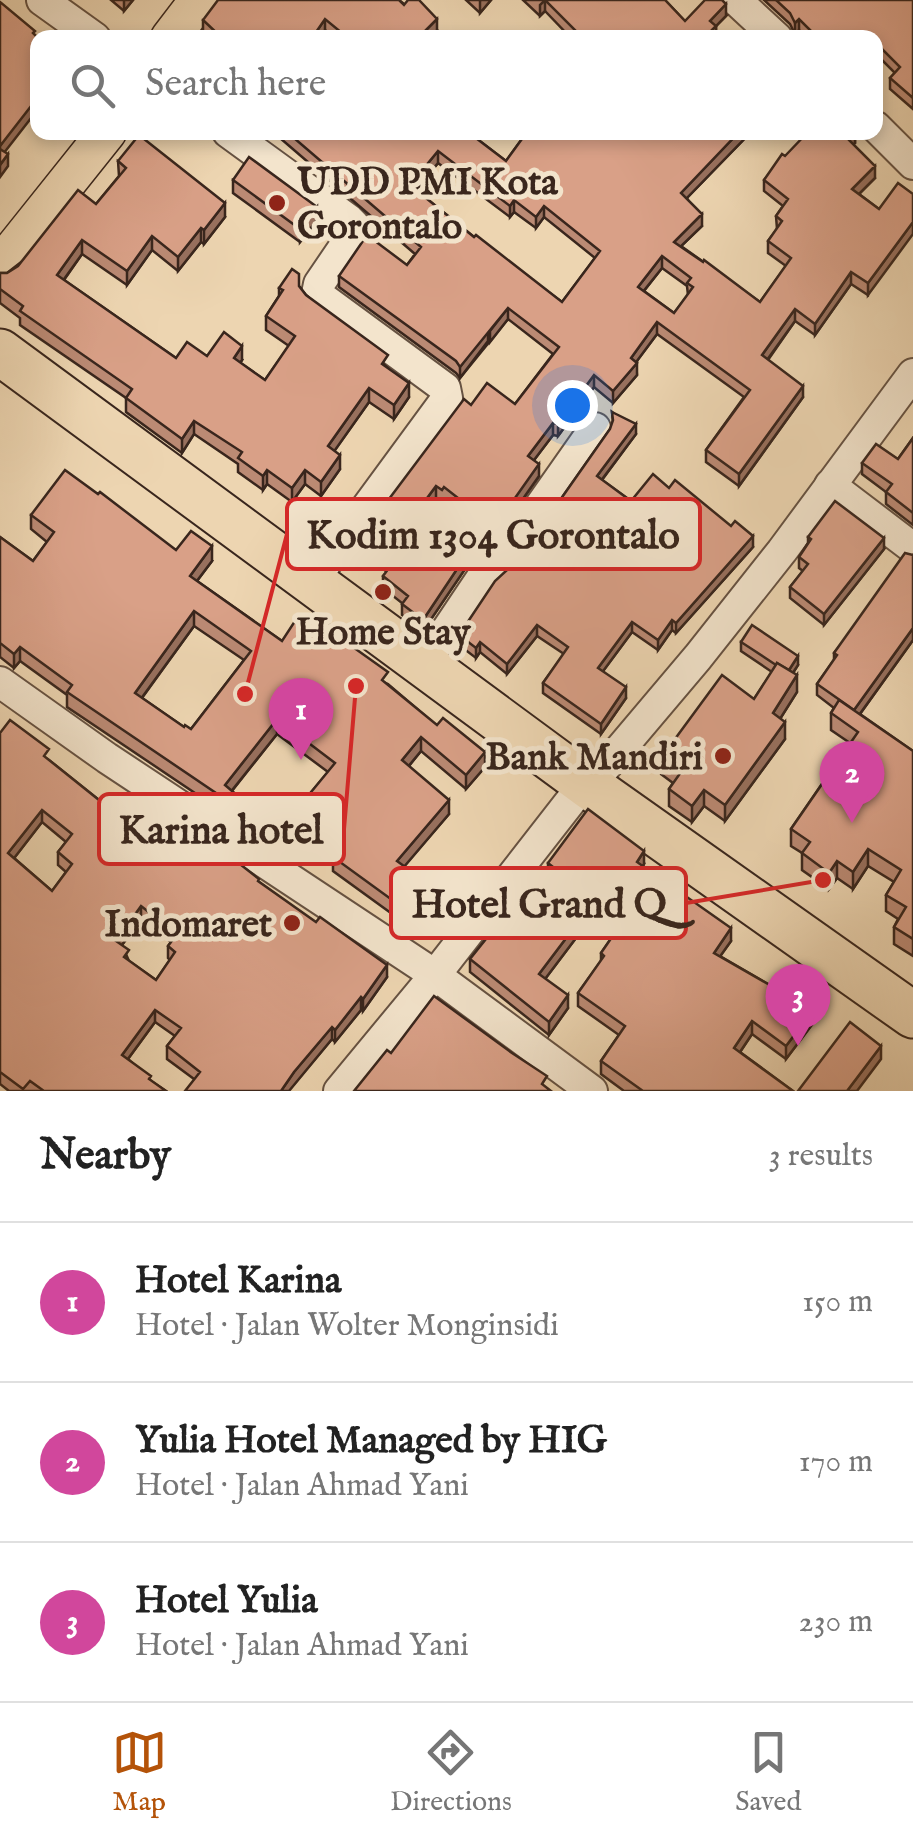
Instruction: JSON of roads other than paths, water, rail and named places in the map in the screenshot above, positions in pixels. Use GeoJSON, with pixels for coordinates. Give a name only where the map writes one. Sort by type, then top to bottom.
{"type":"FeatureCollection","features":[{"type":"Feature","properties":{"kind":"highway"},"geometry":{"type":"LineString","coordinates":[[0,352],[264,559],[312,582],[424,664],[465,706]]}},
{"type":"Feature","properties":{"kind":"highway"},"geometry":{"type":"LineString","coordinates":[[0,376],[264,559],[913,1037]]}},
{"type":"Feature","properties":{"kind":"highway"},"geometry":{"type":"LineString","coordinates":[[581,792],[913,1015]]}},
{"type":"Feature","properties":{"kind":"main road"},"geometry":{"type":"LineString","coordinates":[[176,30],[199,0]]}},
{"type":"Feature","properties":{"kind":"main road"},"geometry":{"type":"LineString","coordinates":[[0,244],[85,140]]}},
{"type":"Feature","properties":{"kind":"main road"},"geometry":{"type":"LineString","coordinates":[[0,266],[101,140]]}},
{"type":"Feature","properties":{"kind":"street"},"geometry":{"type":"LineString","coordinates":[[42,0],[85,30]]}},
{"type":"Feature","properties":{"kind":"street"},"geometry":{"type":"LineString","coordinates":[[736,0],[768,30]]}},
{"type":"Feature","properties":{"kind":"street"},"geometry":{"type":"LineString","coordinates":[[883,134],[913,164]]}},
{"type":"Feature","properties":{"kind":"street"},"geometry":{"type":"LineString","coordinates":[[239,140],[354,226],[353,234],[319,284],[318,294],[428,374],[445,388],[447,398],[312,582]]}},
{"type":"Feature","properties":{"kind":"street"},"geometry":{"type":"LineString","coordinates":[[339,1091],[581,792],[698,657],[913,374]]}},
{"type":"Feature","properties":{"kind":"street"},"geometry":{"type":"LineString","coordinates":[[424,664],[481,579],[503,559],[595,428]]}},
{"type":"Feature","properties":{"kind":"street"},"geometry":{"type":"LineString","coordinates":[[830,484],[913,548]]}},
{"type":"Feature","properties":{"kind":"street"},"geometry":{"type":"LineString","coordinates":[[0,682],[107,758],[435,975],[592,1091]]}},
{"type":"Feature","properties":{"kind":"place","name":"UDD PMI Kota Gorontalo"},"geometry":{"type":"Point","coordinates":[277,203]}},
{"type":"Feature","properties":{"kind":"place","name":"Home Stay"},"geometry":{"type":"Point","coordinates":[383,592]}},
{"type":"Feature","properties":{"kind":"place","name":"Karina hotel"},"geometry":{"type":"Point","coordinates":[356,686]}},
{"type":"Feature","properties":{"kind":"place","name":"Kodim 1304 Gorontalo"},"geometry":{"type":"Point","coordinates":[245,694]}},
{"type":"Feature","properties":{"kind":"place","name":"Bank Mandiri"},"geometry":{"type":"Point","coordinates":[723,756]}},
{"type":"Feature","properties":{"kind":"place","name":"Hotel Karina"},"geometry":{"type":"Point","coordinates":[301,760]}},
{"type":"Feature","properties":{"kind":"place","name":"Yulia Hotel Managed by HIG"},"geometry":{"type":"Point","coordinates":[852,823]}},
{"type":"Feature","properties":{"kind":"place","name":"Hotel Grand Q"},"geometry":{"type":"Point","coordinates":[823,880]}},
{"type":"Feature","properties":{"kind":"place","name":"Indomaret"},"geometry":{"type":"Point","coordinates":[292,923]}},
{"type":"Feature","properties":{"kind":"place","name":"Hotel Yulia"},"geometry":{"type":"Point","coordinates":[798,1046]}}]}
